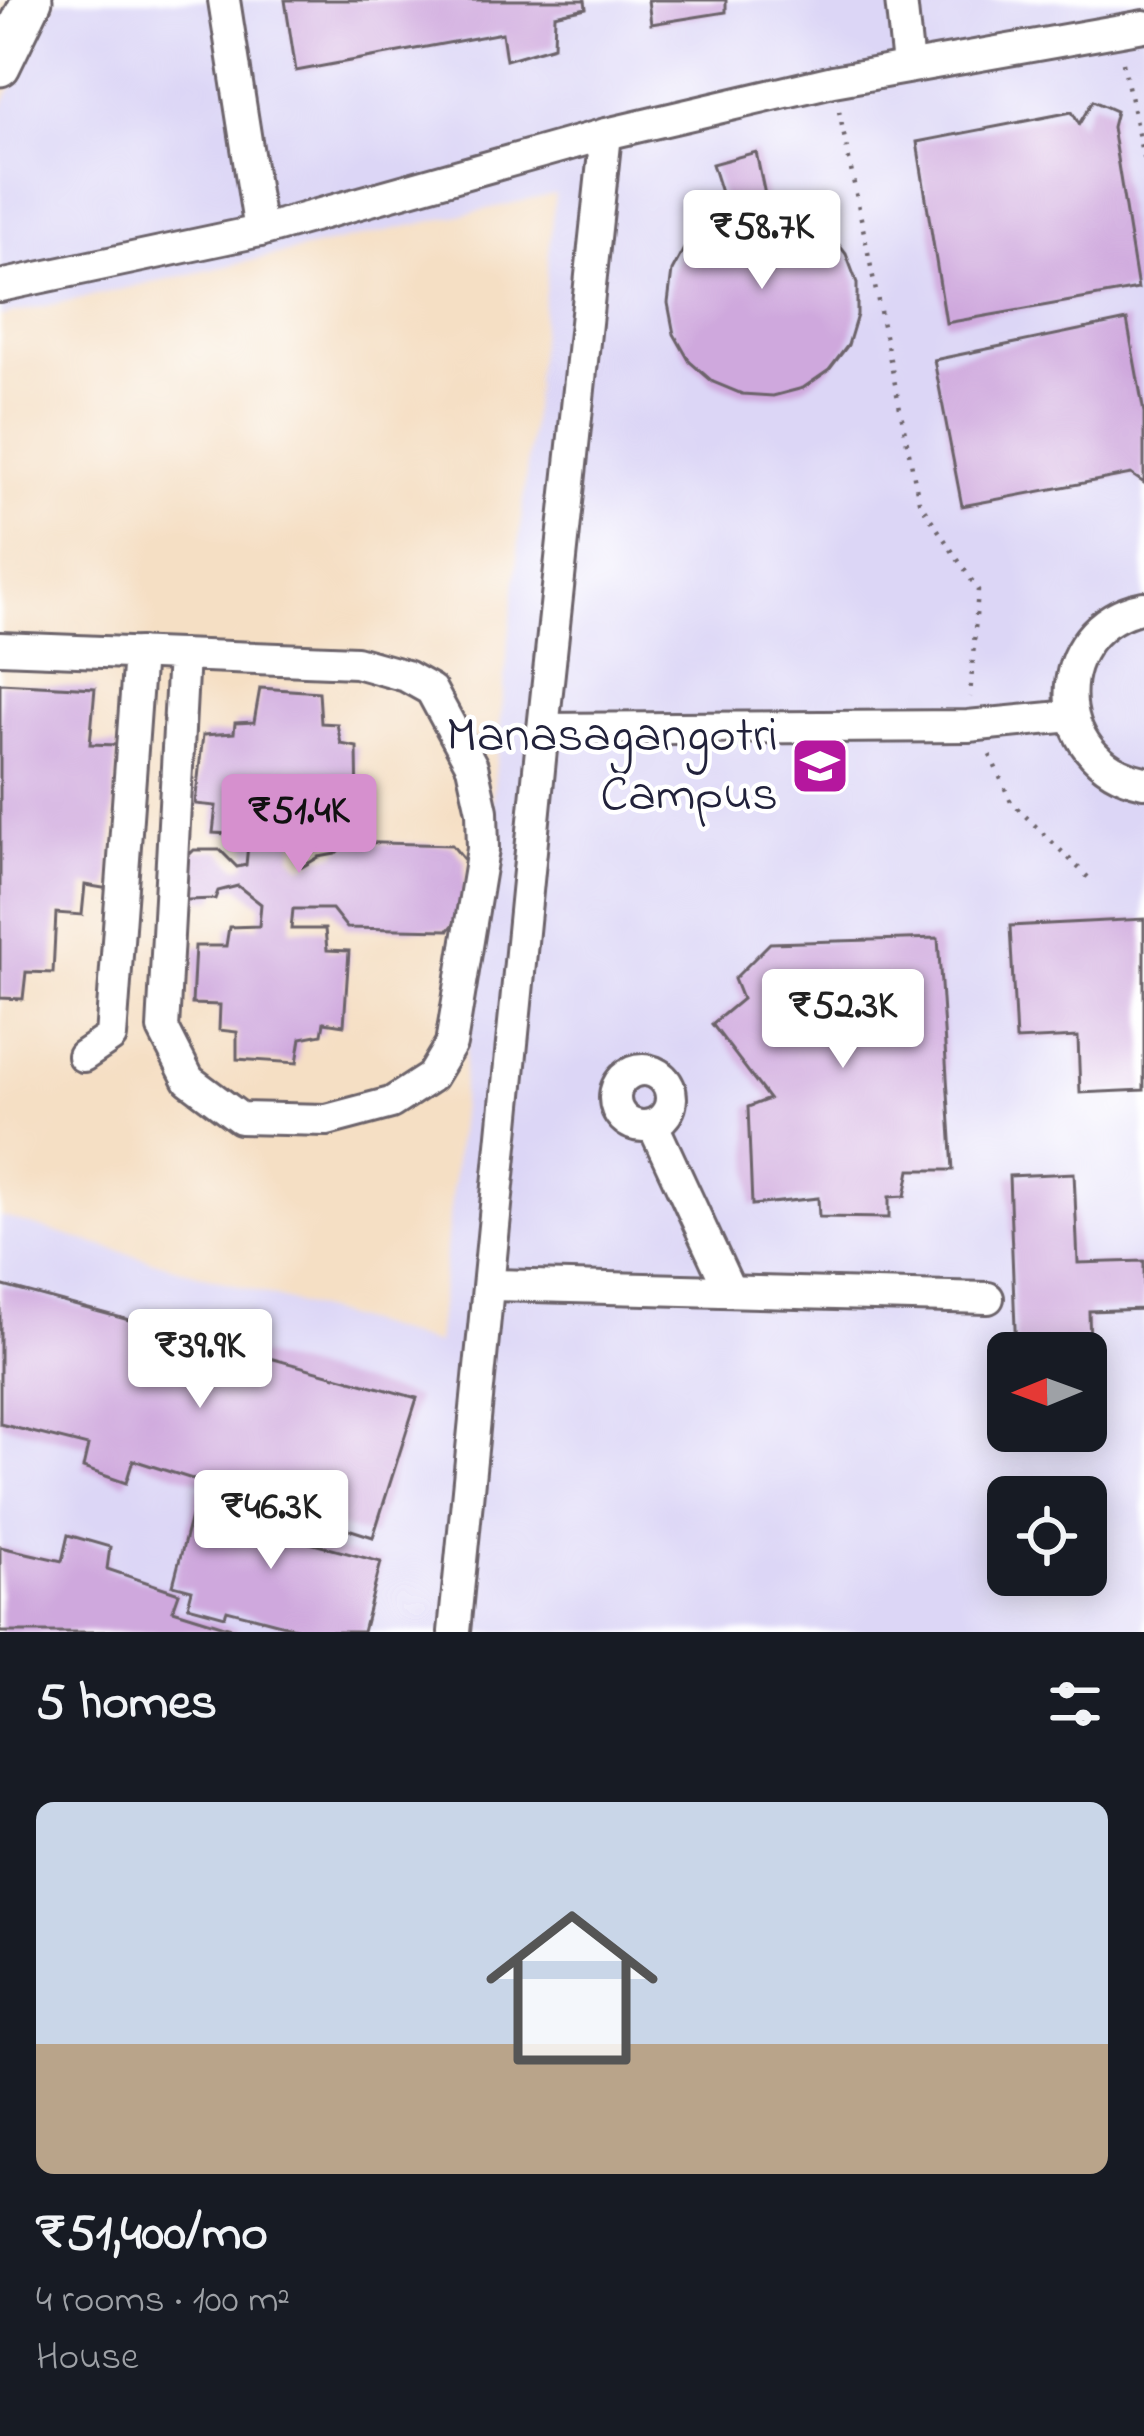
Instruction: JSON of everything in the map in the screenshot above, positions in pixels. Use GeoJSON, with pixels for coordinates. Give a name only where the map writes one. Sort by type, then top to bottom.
{"type":"FeatureCollection","features":[{"type":"Feature","properties":{"kind":"main road"},"geometry":{"type":"LineString","coordinates":[[0,66],[32,0]]}},
{"type":"Feature","properties":{"kind":"lane"},"geometry":{"type":"LineString","coordinates":[[224,0],[260,231]]}},
{"type":"Feature","properties":{"kind":"lane"},"geometry":{"type":"LineString","coordinates":[[901,0],[908,66]]}},
{"type":"Feature","properties":{"kind":"lane"},"geometry":{"type":"LineString","coordinates":[[0,286],[260,231],[606,134],[833,82],[1130,28]]}},
{"type":"Feature","properties":{"kind":"lane"},"geometry":{"type":"LineString","coordinates":[[454,1632],[606,134]]}},
{"type":"Feature","properties":{"kind":"lane"},"geometry":{"type":"LineString","coordinates":[[1144,607],[1112,618],[1091,636],[1076,660],[1070,688],[1072,716],[1081,739],[1116,773],[1144,782]]}},
{"type":"Feature","properties":{"kind":"lane"},"geometry":{"type":"LineString","coordinates":[[0,648],[139,653],[356,662],[406,676],[431,690],[472,766],[482,811],[483,849],[451,1044],[431,1077],[392,1103],[328,1120],[240,1118],[189,1080],[164,1029],[183,655]]}},
{"type":"Feature","properties":{"kind":"lane"},"geometry":{"type":"LineString","coordinates":[[83,1056],[111,1037],[139,653]]}},
{"type":"Feature","properties":{"kind":"lane"},"geometry":{"type":"LineString","coordinates":[[543,729],[968,726],[1072,716]]}},
{"type":"Feature","properties":{"kind":"lane"},"geometry":{"type":"LineString","coordinates":[[652,1125],[730,1291]]}},
{"type":"Feature","properties":{"kind":"lane"},"geometry":{"type":"LineString","coordinates":[[491,1285],[988,1298]]}},
{"type":"Feature","properties":{"kind":"path"},"geometry":{"type":"LineString","coordinates":[[1130,28],[1144,162]]}},
{"type":"Feature","properties":{"kind":"path"},"geometry":{"type":"LineString","coordinates":[[833,82],[919,501],[978,590],[968,726],[991,756],[1011,802],[1093,882]]}},
{"type":"Feature","properties":{"kind":"shaded area","name":"Manasagangotri Campus"},"geometry":{"type":"Polygon","coordinates":[[[55,0],[1144,0],[1144,1632],[0,1632],[0,1216],[436,1344],[555,194],[0,316],[0,111],[55,0]]]}},
{"type":"Feature","properties":{"kind":"building"},"geometry":{"type":"Polygon","coordinates":[[[285,0],[585,0],[586,8],[555,15],[554,46],[506,60],[502,33],[296,71],[285,0]]]}},
{"type":"Feature","properties":{"kind":"building"},"geometry":{"type":"Polygon","coordinates":[[[648,0],[726,0],[726,12],[651,24],[648,0]]]}},
{"type":"Feature","properties":{"kind":"building"},"geometry":{"type":"Polygon","coordinates":[[[1093,101],[1116,111],[1112,127],[1138,289],[946,323],[917,142],[1072,112],[1079,124],[1093,101]]]}},
{"type":"Feature","properties":{"kind":"building"},"geometry":{"type":"Polygon","coordinates":[[[756,152],[768,209],[801,212],[827,229],[846,254],[857,283],[857,315],[848,345],[829,370],[803,388],[773,396],[742,394],[713,382],[690,362],[674,334],[668,303],[672,271],[687,243],[710,221],[728,215],[712,164],[756,152]]]}},
{"type":"Feature","properties":{"kind":"building"},"geometry":{"type":"Polygon","coordinates":[[[1127,320],[1144,413],[1144,483],[1131,474],[962,506],[934,360],[1127,320]]]}},
{"type":"Feature","properties":{"kind":"building"},"geometry":{"type":"Polygon","coordinates":[[[0,683],[95,688],[90,744],[117,745],[109,889],[85,885],[82,915],[56,913],[53,973],[26,972],[23,999],[0,998],[0,683]]]}},
{"type":"Feature","properties":{"kind":"building"},"geometry":{"type":"Polygon","coordinates":[[[260,688],[319,692],[321,723],[337,724],[341,744],[357,747],[358,811],[337,814],[335,835],[297,830],[292,855],[302,867],[335,854],[347,842],[452,845],[465,861],[464,912],[449,930],[347,928],[332,909],[293,909],[291,929],[325,929],[327,950],[349,951],[344,1025],[324,1022],[322,1034],[301,1038],[297,1063],[237,1059],[237,1032],[219,1030],[220,1005],[192,1004],[195,946],[226,946],[229,927],[259,926],[261,904],[238,886],[218,891],[215,899],[187,900],[179,888],[180,864],[194,850],[220,850],[237,867],[246,865],[249,835],[213,833],[216,806],[195,804],[203,735],[234,733],[235,723],[254,722],[260,688]]]}},
{"type":"Feature","properties":{"kind":"building"},"geometry":{"type":"Polygon","coordinates":[[[1144,919],[1144,1090],[1080,1093],[1078,1037],[1016,1040],[1010,926],[1144,919]]]}},
{"type":"Feature","properties":{"kind":"building"},"geometry":{"type":"Polygon","coordinates":[[[938,938],[953,1170],[910,1170],[905,1196],[889,1197],[889,1218],[819,1217],[818,1198],[752,1205],[748,1107],[769,1099],[712,1024],[742,999],[734,979],[770,943],[938,938]]]}},
{"type":"Feature","properties":{"kind":"building"},"geometry":{"type":"Polygon","coordinates":[[[1074,1173],[1078,1263],[1144,1261],[1144,1309],[1089,1311],[1090,1332],[1015,1332],[1009,1176],[1074,1173]]]}},
{"type":"Feature","properties":{"kind":"building"},"geometry":{"type":"Polygon","coordinates":[[[0,1285],[417,1398],[373,1537],[133,1460],[126,1483],[83,1468],[88,1446],[0,1424],[0,1285]]]}},
{"type":"Feature","properties":{"kind":"building"},"geometry":{"type":"Polygon","coordinates":[[[198,1489],[253,1504],[246,1526],[381,1562],[363,1632],[311,1632],[227,1610],[225,1616],[188,1606],[192,1590],[173,1585],[198,1489]]]}},
{"type":"Feature","properties":{"kind":"building"},"geometry":{"type":"Polygon","coordinates":[[[68,1535],[110,1547],[107,1569],[179,1593],[173,1610],[244,1632],[0,1632],[0,1547],[62,1561],[68,1535]]]}},
{"type":"Feature","properties":{"kind":"place","name":"Manasagangotri Campus"},"geometry":{"type":"Point","coordinates":[820,766]}}]}
